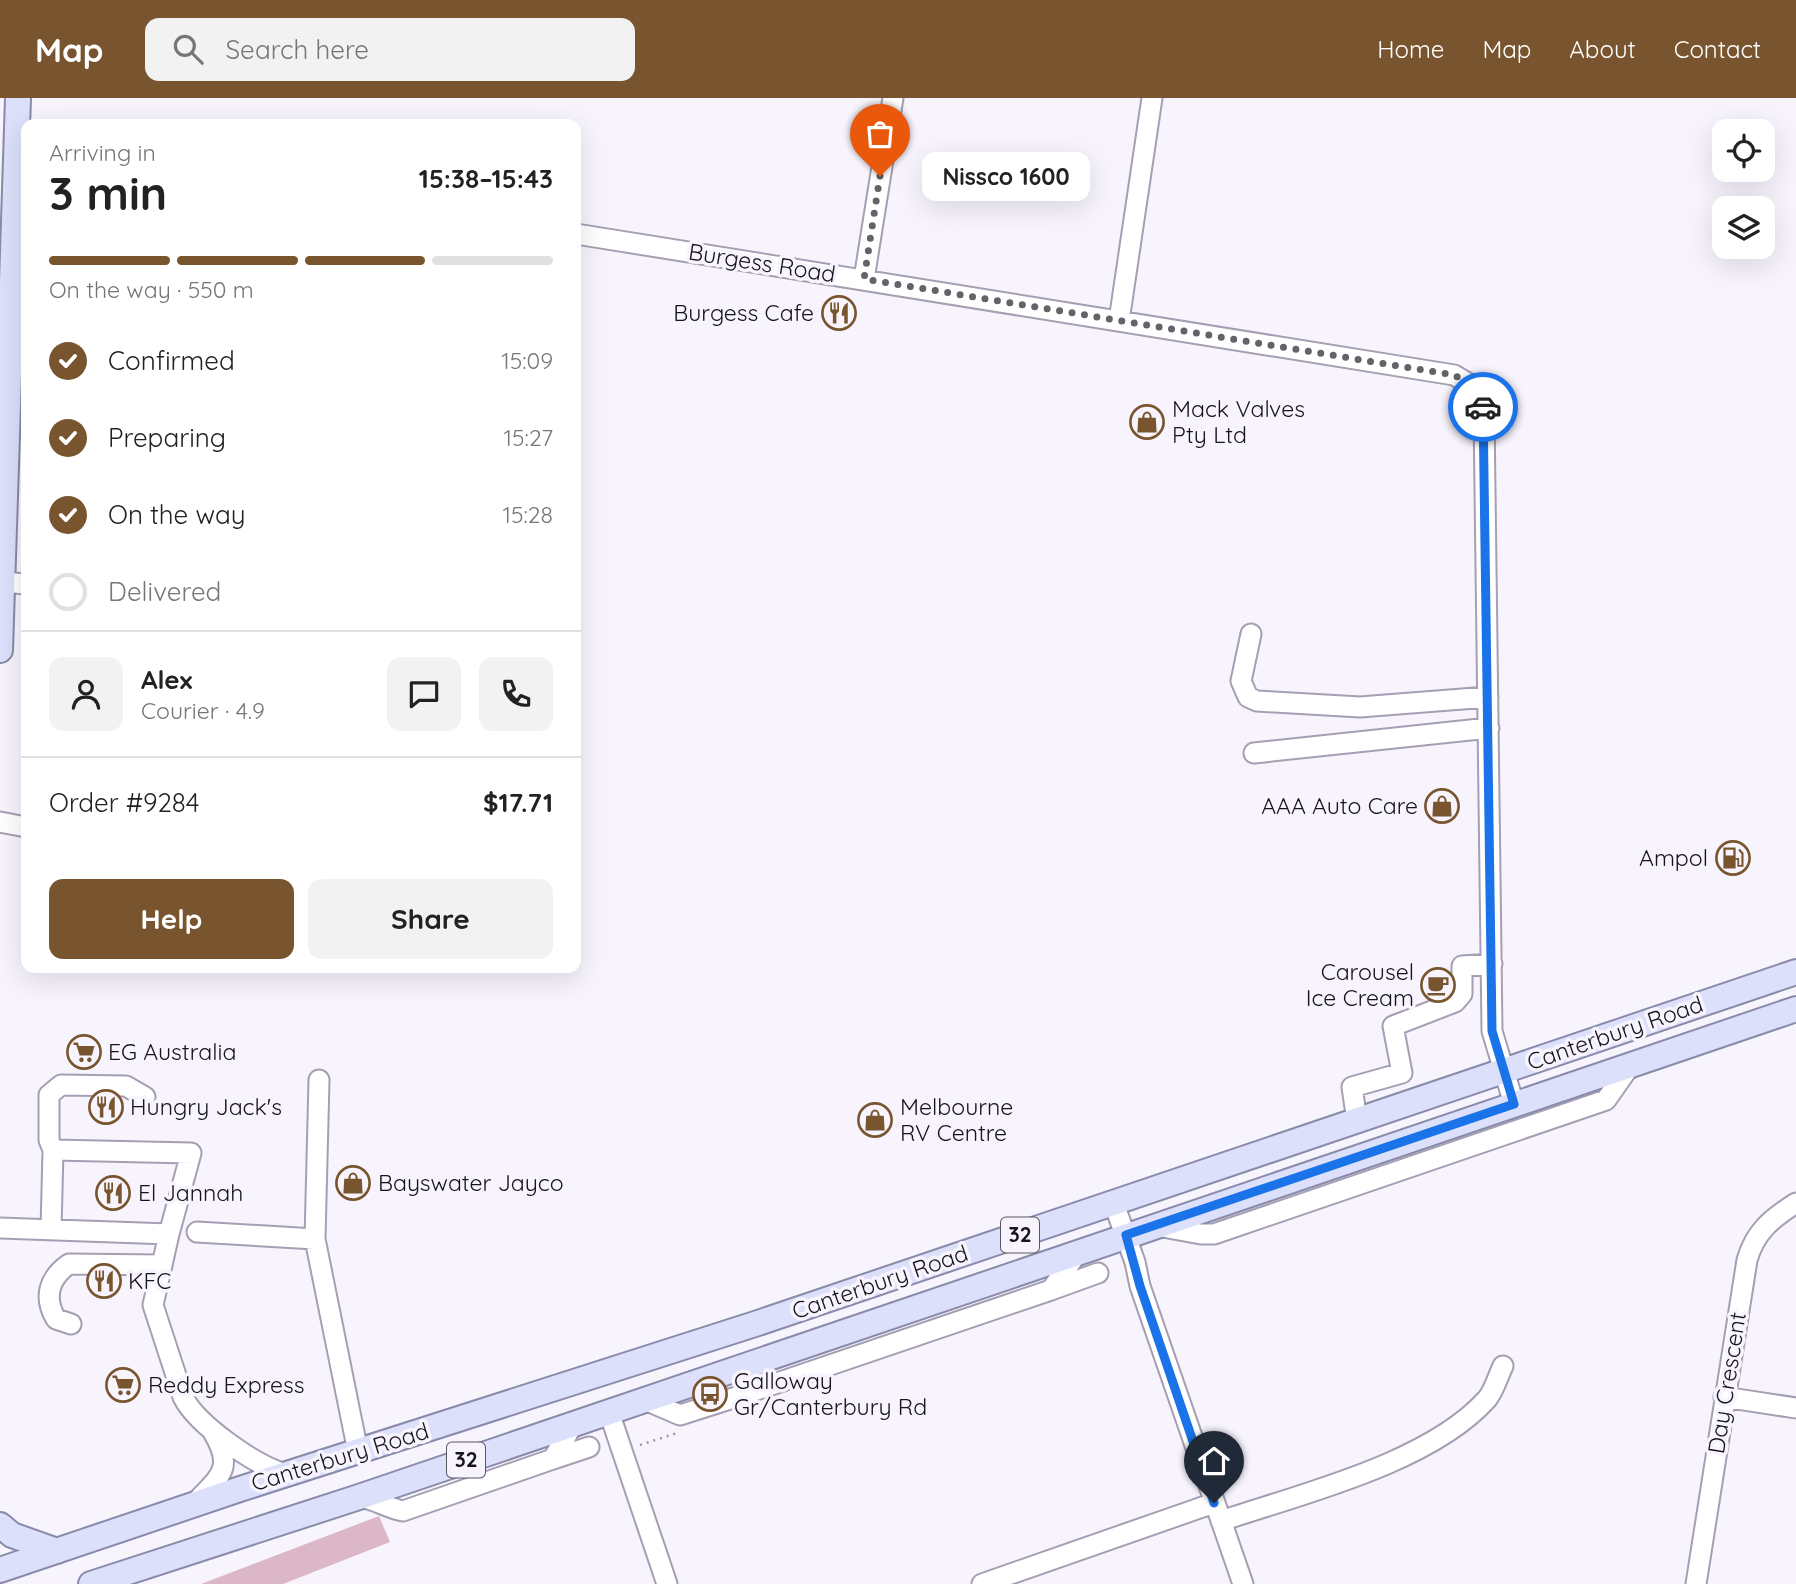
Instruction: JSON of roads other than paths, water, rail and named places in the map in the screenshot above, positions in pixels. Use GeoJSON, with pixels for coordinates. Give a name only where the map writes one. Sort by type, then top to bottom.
{"type":"FeatureCollection","features":[{"type":"Feature","properties":{"kind":"main road"},"geometry":{"type":"LineString","coordinates":[[0,650],[10,583],[18,98]]}},
{"type":"Feature","properties":{"kind":"main road","name":"Canterbury Road"},"geometry":{"type":"LineString","coordinates":[[0,1570],[1110,1205],[1796,972]]}},
{"type":"Feature","properties":{"kind":"main road","name":"Canterbury Road"},"geometry":{"type":"LineString","coordinates":[[91,1584],[359,1497],[1796,1009]]}},
{"type":"Feature","properties":{"kind":"main road"},"geometry":{"type":"LineString","coordinates":[[597,1374],[609,1412]]}},
{"type":"Feature","properties":{"kind":"main road"},"geometry":{"type":"LineString","coordinates":[[0,1525],[12,1535],[57,1551]]}},
{"type":"Feature","properties":{"kind":"main road"},"geometry":{"type":"LineString","coordinates":[[128,1584],[197,1548]]}},
{"type":"Feature","properties":{"kind":"street"},"geometry":{"type":"LineString","coordinates":[[864,279],[892,98]]}},
{"type":"Feature","properties":{"kind":"street"},"geometry":{"type":"LineString","coordinates":[[1119,321],[1152,98]]}},
{"type":"Feature","properties":{"kind":"street","name":"Burgess Road"},"geometry":{"type":"LineString","coordinates":[[581,235],[1454,375],[1478,389],[1484,412],[1492,1031],[1514,1104]]}},
{"type":"Feature","properties":{"kind":"street"},"geometry":{"type":"LineString","coordinates":[[1251,634],[1241,681],[1248,697],[1257,701],[1360,708],[1488,697]]}},
{"type":"Feature","properties":{"kind":"street"},"geometry":{"type":"LineString","coordinates":[[1254,753],[1489,728]]}},
{"type":"Feature","properties":{"kind":"street"},"geometry":{"type":"LineString","coordinates":[[0,822],[21,826]]}},
{"type":"Feature","properties":{"kind":"street"},"geometry":{"type":"LineString","coordinates":[[1357,1121],[1352,1087],[1402,1073],[1393,1026],[1455,1002],[1462,993],[1462,966],[1492,964]]}},
{"type":"Feature","properties":{"kind":"street","name":"Canterbury Road"},"geometry":{"type":"LineString","coordinates":[[1156,1226],[1214,1234],[1502,1136],[1606,1100],[1632,1063]]}},
{"type":"Feature","properties":{"kind":"street"},"geometry":{"type":"LineString","coordinates":[[319,1080],[315,1239],[358,1452]]}},
{"type":"Feature","properties":{"kind":"street"},"geometry":{"type":"LineString","coordinates":[[51,1230],[53,1150],[49,1140],[49,1096],[53,1089],[61,1085],[126,1086],[145,1097]]}},
{"type":"Feature","properties":{"kind":"street"},"geometry":{"type":"LineString","coordinates":[[53,1150],[191,1153],[154,1292],[156,1317],[189,1408],[212,1431],[261,1464],[286,1474]]}},
{"type":"Feature","properties":{"kind":"street","name":"Day Crescent"},"geometry":{"type":"LineString","coordinates":[[1696,1584],[1724,1397],[1752,1242],[1763,1226],[1796,1203]]}},
{"type":"Feature","properties":{"kind":"street"},"geometry":{"type":"LineString","coordinates":[[1110,1205],[1243,1584]]}},
{"type":"Feature","properties":{"kind":"street"},"geometry":{"type":"LineString","coordinates":[[0,1228],[169,1234]]}},
{"type":"Feature","properties":{"kind":"street"},"geometry":{"type":"LineString","coordinates":[[197,1233],[315,1239]]}},
{"type":"Feature","properties":{"kind":"street"},"geometry":{"type":"LineString","coordinates":[[1051,1290],[1078,1252]]}},
{"type":"Feature","properties":{"kind":"street"},"geometry":{"type":"LineString","coordinates":[[71,1324],[56,1319],[50,1303],[50,1284],[66,1267],[80,1263],[161,1265]]}},
{"type":"Feature","properties":{"kind":"street"},"geometry":{"type":"LineString","coordinates":[[645,1400],[670,1412],[687,1414],[1098,1273]]}},
{"type":"Feature","properties":{"kind":"street"},"geometry":{"type":"LineString","coordinates":[[982,1584],[1402,1459],[1458,1426],[1489,1398],[1503,1366]]}},
{"type":"Feature","properties":{"kind":"street"},"geometry":{"type":"LineString","coordinates":[[1724,1397],[1796,1408]]}},
{"type":"Feature","properties":{"kind":"street"},"geometry":{"type":"LineString","coordinates":[[609,1412],[667,1584]]}},
{"type":"Feature","properties":{"kind":"street"},"geometry":{"type":"LineString","coordinates":[[553,1459],[573,1424]]}},
{"type":"Feature","properties":{"kind":"street"},"geometry":{"type":"LineString","coordinates":[[194,1504],[224,1468],[224,1451],[212,1431]]}},
{"type":"Feature","properties":{"kind":"street","name":"Canterbury Road"},"geometry":{"type":"LineString","coordinates":[[359,1497],[373,1499],[388,1508],[402,1511],[589,1447]]}},
{"type":"Feature","properties":{"kind":"place","name":"Nissco 1600"},"geometry":{"type":"Point","coordinates":[880,176]}},
{"type":"Feature","properties":{"kind":"place","name":"Burgess Cafe"},"geometry":{"type":"Point","coordinates":[839,313]}},
{"type":"Feature","properties":{"kind":"place","name":"Mack Valves Pty Ltd"},"geometry":{"type":"Point","coordinates":[1147,422]}},
{"type":"Feature","properties":{"kind":"place","name":"AAA Auto Care"},"geometry":{"type":"Point","coordinates":[1442,806]}},
{"type":"Feature","properties":{"kind":"place","name":"Ampol"},"geometry":{"type":"Point","coordinates":[1733,858]}},
{"type":"Feature","properties":{"kind":"place","name":"Carousel Ice Cream"},"geometry":{"type":"Point","coordinates":[1438,985]}},
{"type":"Feature","properties":{"kind":"place","name":"EG Australia"},"geometry":{"type":"Point","coordinates":[84,1052]}},
{"type":"Feature","properties":{"kind":"place","name":"Hungry Jack's"},"geometry":{"type":"Point","coordinates":[106,1107]}},
{"type":"Feature","properties":{"kind":"place","name":"Melbourne RV Centre"},"geometry":{"type":"Point","coordinates":[875,1120]}},
{"type":"Feature","properties":{"kind":"place","name":"Bayswater Jayco"},"geometry":{"type":"Point","coordinates":[353,1183]}},
{"type":"Feature","properties":{"kind":"place","name":"El Jannah"},"geometry":{"type":"Point","coordinates":[113,1193]}},
{"type":"Feature","properties":{"kind":"place","name":"KFC"},"geometry":{"type":"Point","coordinates":[104,1281]}},
{"type":"Feature","properties":{"kind":"place","name":"Reddy Express"},"geometry":{"type":"Point","coordinates":[123,1385]}},
{"type":"Feature","properties":{"kind":"place","name":"Galloway Gr/Canterbury Rd"},"geometry":{"type":"Point","coordinates":[710,1394]}}]}
